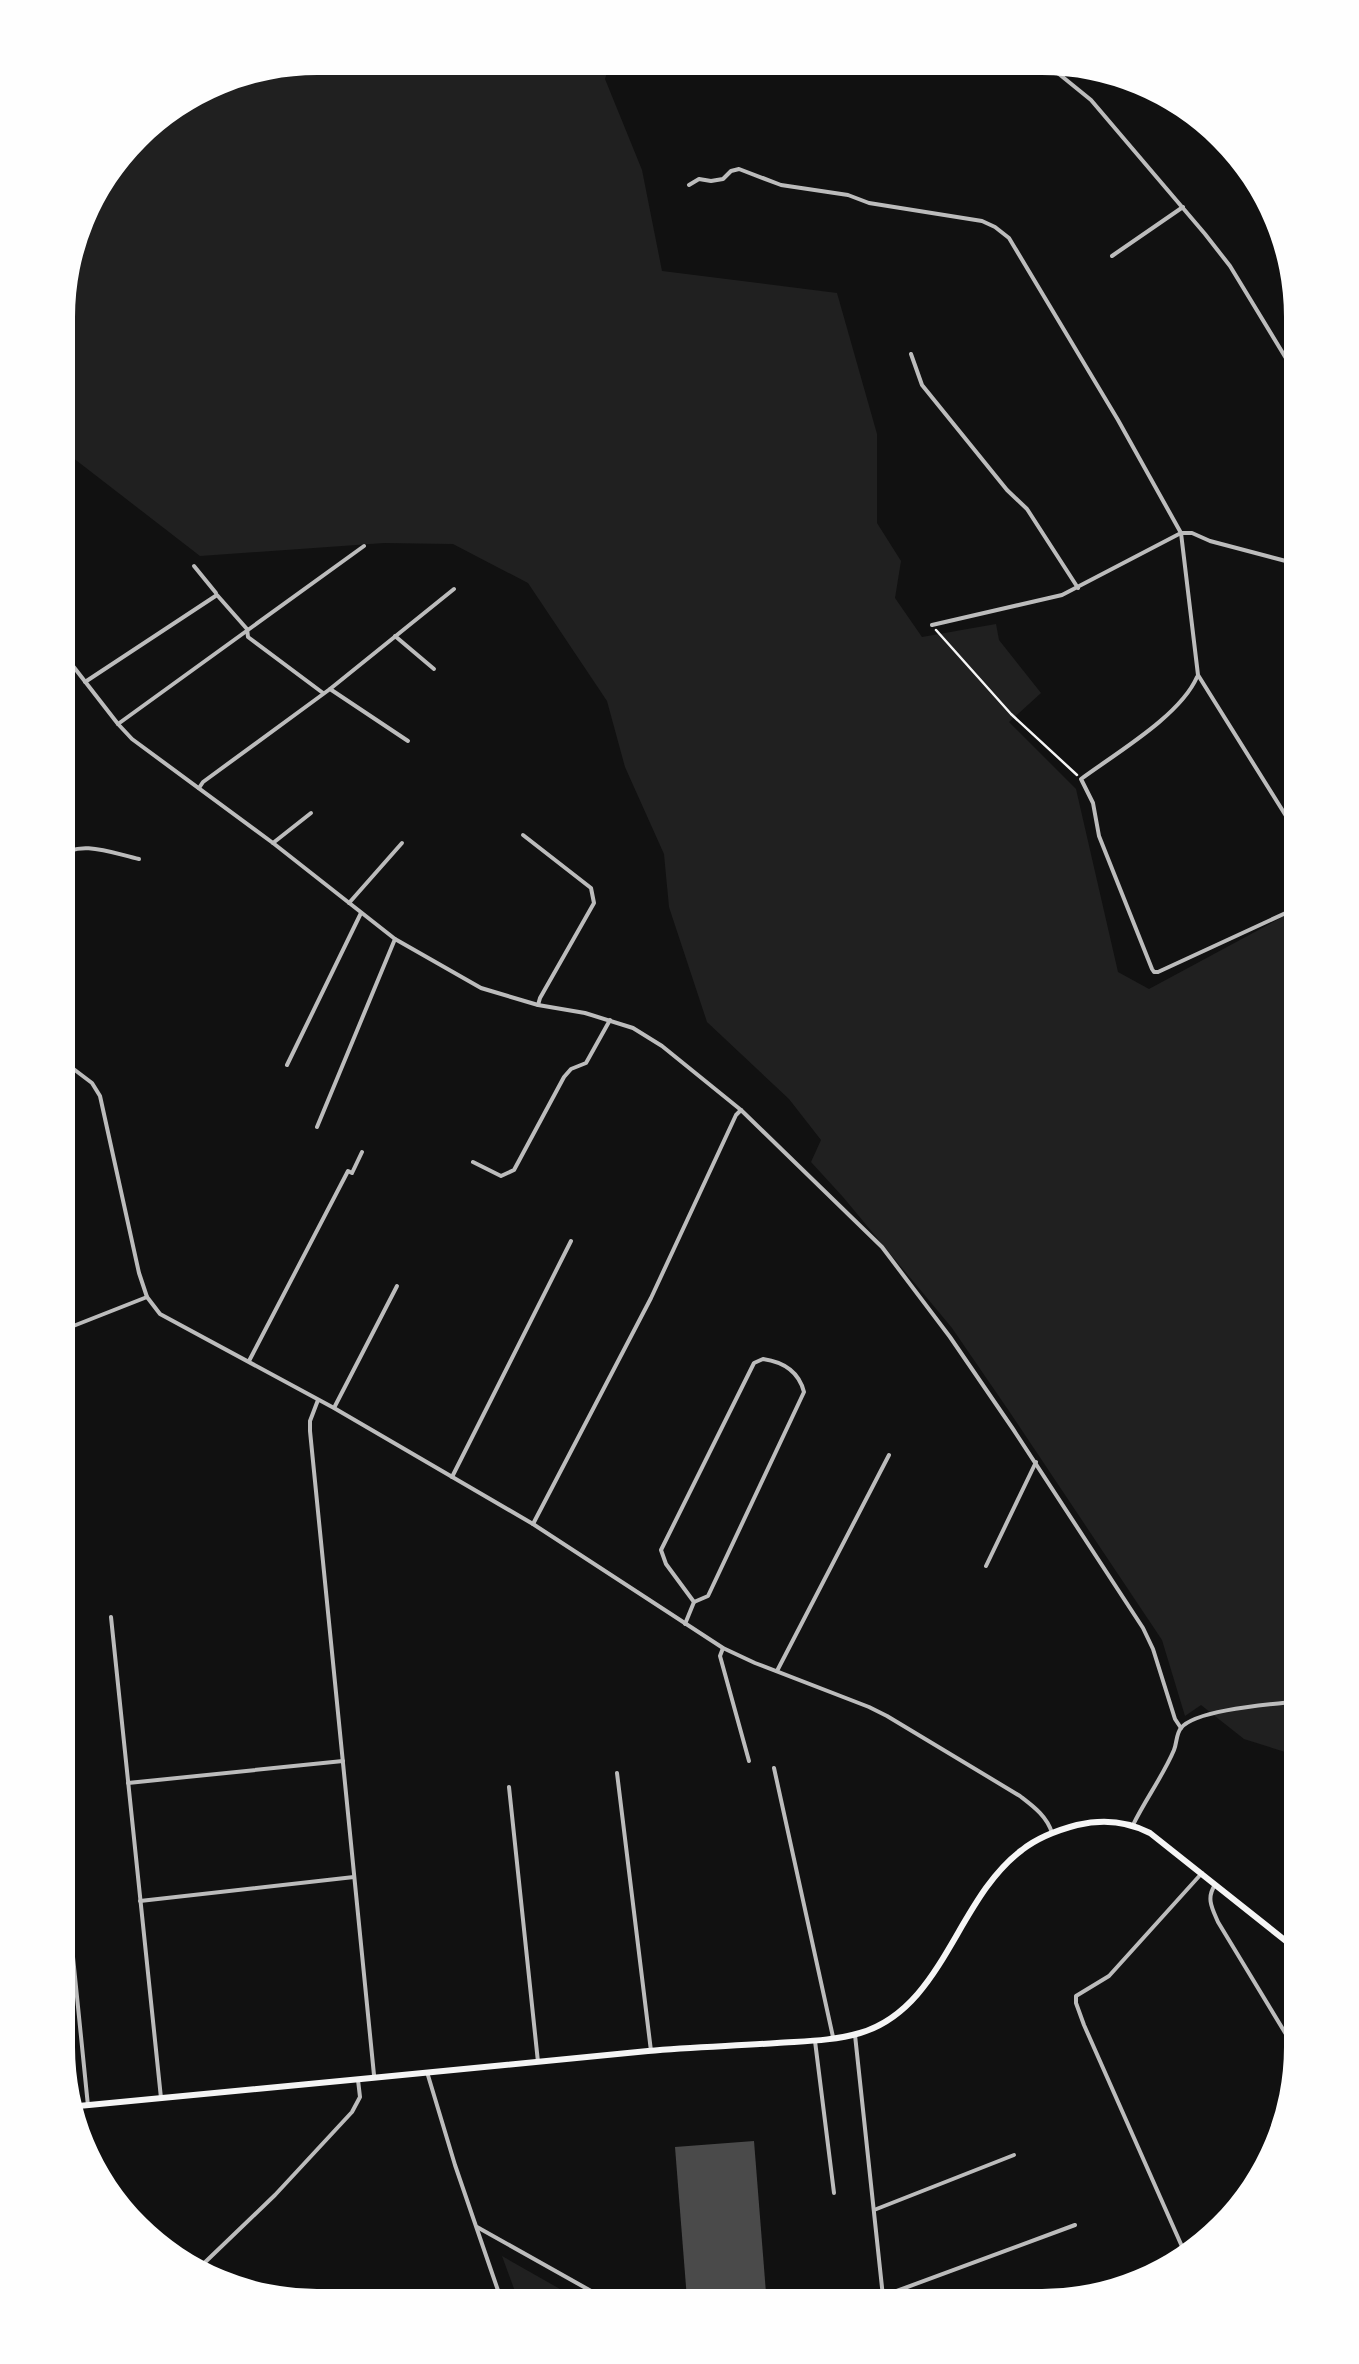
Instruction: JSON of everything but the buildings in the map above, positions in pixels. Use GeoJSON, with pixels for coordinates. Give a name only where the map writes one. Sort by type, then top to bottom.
{"type":"FeatureCollection","features":[{"type":"Feature","properties":{"kind":"main road"},"geometry":{"type":"LineString","coordinates":[[83,2106],[855,2035],[887,2023],[902,2012],[998,1874],[1022,1850],[1052,1833],[1096,1821],[1133,1826],[1159,1839],[1283,1939]]}},
{"type":"Feature","properties":{"kind":"street"},"geometry":{"type":"LineString","coordinates":[[1062,77],[1091,100],[1183,207],[1230,266],[1284,354]]}},
{"type":"Feature","properties":{"kind":"street"},"geometry":{"type":"LineString","coordinates":[[689,185],[699,179],[723,179],[739,169],[781,185],[982,221],[1009,238],[1181,533],[1198,675],[1284,812]]}},
{"type":"Feature","properties":{"kind":"street"},"geometry":{"type":"LineString","coordinates":[[1112,256],[1183,207]]}},
{"type":"Feature","properties":{"kind":"street"},"geometry":{"type":"LineString","coordinates":[[911,354],[922,386],[1007,490],[1028,509],[1078,588]]}},
{"type":"Feature","properties":{"kind":"street"},"geometry":{"type":"LineString","coordinates":[[932,625],[1062,595],[1181,533],[1284,560]]}},
{"type":"Feature","properties":{"kind":"street"},"geometry":{"type":"LineString","coordinates":[[118,724],[364,546]]}},
{"type":"Feature","properties":{"kind":"street"},"geometry":{"type":"LineString","coordinates":[[194,566],[248,637],[323,694]]}},
{"type":"Feature","properties":{"kind":"street"},"geometry":{"type":"LineString","coordinates":[[199,788],[454,590]]}},
{"type":"Feature","properties":{"kind":"street"},"geometry":{"type":"LineString","coordinates":[[85,682],[218,595]]}},
{"type":"Feature","properties":{"kind":"street"},"geometry":{"type":"LineString","coordinates":[[396,636],[434,669]]}},
{"type":"Feature","properties":{"kind":"street"},"geometry":{"type":"LineString","coordinates":[[75,669],[132,740],[395,939],[481,988],[633,1028],[662,1046],[741,1110],[882,1247],[950,1337],[1142,1628],[1181,1728]]}},
{"type":"Feature","properties":{"kind":"street"},"geometry":{"type":"LineString","coordinates":[[1198,675],[1192,690],[1174,710],[1081,779],[1093,803],[1099,836],[1154,972],[1284,914]]}},
{"type":"Feature","properties":{"kind":"street"},"geometry":{"type":"LineString","coordinates":[[330,689],[408,742]]}},
{"type":"Feature","properties":{"kind":"street"},"geometry":{"type":"LineString","coordinates":[[273,844],[312,812]]}},
{"type":"Feature","properties":{"kind":"street"},"geometry":{"type":"LineString","coordinates":[[522,836],[592,888],[594,902],[538,1005]]}},
{"type":"Feature","properties":{"kind":"street"},"geometry":{"type":"LineString","coordinates":[[348,903],[402,843]]}},
{"type":"Feature","properties":{"kind":"street"},"geometry":{"type":"LineString","coordinates":[[75,847],[140,859]]}},
{"type":"Feature","properties":{"kind":"street"},"geometry":{"type":"LineString","coordinates":[[287,1065],[361,913]]}},
{"type":"Feature","properties":{"kind":"street"},"geometry":{"type":"LineString","coordinates":[[317,1127],[395,939]]}},
{"type":"Feature","properties":{"kind":"street"},"geometry":{"type":"LineString","coordinates":[[473,1162],[502,1176],[514,1170],[564,1077],[586,1063],[610,1020]]}},
{"type":"Feature","properties":{"kind":"street"},"geometry":{"type":"LineString","coordinates":[[75,1070],[92,1083],[100,1096],[140,1273],[147,1296],[160,1314],[334,1408],[534,1524],[724,1648],[870,1706],[1020,1796],[1050,1824],[1052,1833]]}},
{"type":"Feature","properties":{"kind":"street"},"geometry":{"type":"LineString","coordinates":[[534,1524],[651,1298],[741,1110]]}},
{"type":"Feature","properties":{"kind":"street"},"geometry":{"type":"LineString","coordinates":[[248,1361],[348,1171],[352,1172],[362,1152]]}},
{"type":"Feature","properties":{"kind":"street"},"geometry":{"type":"LineString","coordinates":[[808,1189],[816,1182]]}},
{"type":"Feature","properties":{"kind":"street"},"geometry":{"type":"LineString","coordinates":[[452,1477],[571,1242]]}},
{"type":"Feature","properties":{"kind":"street"},"geometry":{"type":"LineString","coordinates":[[334,1408],[398,1286]]}},
{"type":"Feature","properties":{"kind":"street"},"geometry":{"type":"LineString","coordinates":[[75,1325],[147,1296]]}},
{"type":"Feature","properties":{"kind":"street"},"geometry":{"type":"LineString","coordinates":[[685,1624],[694,1602],[708,1596],[804,1392],[794,1372],[772,1360],[754,1362],[661,1550],[666,1564],[694,1602]]}},
{"type":"Feature","properties":{"kind":"street"},"geometry":{"type":"LineString","coordinates":[[318,1400],[310,1431],[375,2078]]}},
{"type":"Feature","properties":{"kind":"street"},"geometry":{"type":"LineString","coordinates":[[777,1671],[888,1455]]}},
{"type":"Feature","properties":{"kind":"street"},"geometry":{"type":"LineString","coordinates":[[986,1566],[1036,1462]]}},
{"type":"Feature","properties":{"kind":"street"},"geometry":{"type":"LineString","coordinates":[[111,1618],[161,2098]]}},
{"type":"Feature","properties":{"kind":"street"},"geometry":{"type":"LineString","coordinates":[[724,1648],[720,1656],[749,1760]]}},
{"type":"Feature","properties":{"kind":"street"},"geometry":{"type":"LineString","coordinates":[[1133,1826],[1174,1750],[1181,1728],[1206,1715],[1283,1704]]}},
{"type":"Feature","properties":{"kind":"street"},"geometry":{"type":"LineString","coordinates":[[128,1783],[344,1761]]}},
{"type":"Feature","properties":{"kind":"street"},"geometry":{"type":"LineString","coordinates":[[774,1768],[833,2038]]}},
{"type":"Feature","properties":{"kind":"street"},"geometry":{"type":"LineString","coordinates":[[617,1772],[651,2051]]}},
{"type":"Feature","properties":{"kind":"street"},"geometry":{"type":"LineString","coordinates":[[509,1787],[538,2062]]}},
{"type":"Feature","properties":{"kind":"street"},"geometry":{"type":"LineString","coordinates":[[1181,2244],[1084,2025],[1076,1996],[1109,1976],[1202,1874]]}},
{"type":"Feature","properties":{"kind":"street"},"geometry":{"type":"LineString","coordinates":[[140,1901],[354,1877]]}},
{"type":"Feature","properties":{"kind":"street"},"geometry":{"type":"LineString","coordinates":[[1216,1884],[1210,1892],[1210,1902],[1218,1922],[1283,2029]]}},
{"type":"Feature","properties":{"kind":"street"},"geometry":{"type":"LineString","coordinates":[[75,1977],[88,2106]]}},
{"type":"Feature","properties":{"kind":"street"},"geometry":{"type":"LineString","coordinates":[[855,2035],[882,2289]]}},
{"type":"Feature","properties":{"kind":"street"},"geometry":{"type":"LineString","coordinates":[[815,2041],[834,2192]]}},
{"type":"Feature","properties":{"kind":"street"},"geometry":{"type":"LineString","coordinates":[[427,2072],[498,2289]]}},
{"type":"Feature","properties":{"kind":"street"},"geometry":{"type":"LineString","coordinates":[[205,2262],[275,2195],[352,2112],[360,2097],[358,2080]]}},
{"type":"Feature","properties":{"kind":"street"},"geometry":{"type":"LineString","coordinates":[[874,2210],[1014,2155]]}},
{"type":"Feature","properties":{"kind":"street"},"geometry":{"type":"LineString","coordinates":[[901,2289],[1075,2225]]}},
{"type":"Feature","properties":{"kind":"street"},"geometry":{"type":"LineString","coordinates":[[476,2226],[588,2289]]}},
{"type":"Feature","properties":{"kind":"path"},"geometry":{"type":"LineString","coordinates":[[932,625],[1011,714],[1081,779]]}},
{"type":"Feature","properties":{"kind":"shaded area"},"geometry":{"type":"Polygon","coordinates":[[[301,76],[606,76],[642,170],[662,271],[837,293],[877,434],[877,523],[901,561],[895,598],[922,637],[996,624],[999,640],[1041,693],[1009,722],[1076,789],[1118,972],[1149,989],[1284,916],[1283,1751],[1244,1739],[1201,1705],[1185,1716],[1162,1640],[952,1328],[811,1162],[821,1140],[789,1099],[707,1022],[669,907],[664,854],[625,767],[607,701],[528,583],[453,544],[384,543],[200,556],[75,459],[75,317],[77,285],[88,239],[116,182],[157,135],[196,107],[224,93],[301,76]]]}},
{"type":"Feature","properties":{"kind":"shaded area"},"geometry":{"type":"Polygon","coordinates":[[[502,2256],[560,2289],[514,2289],[502,2256]]]}}]}
